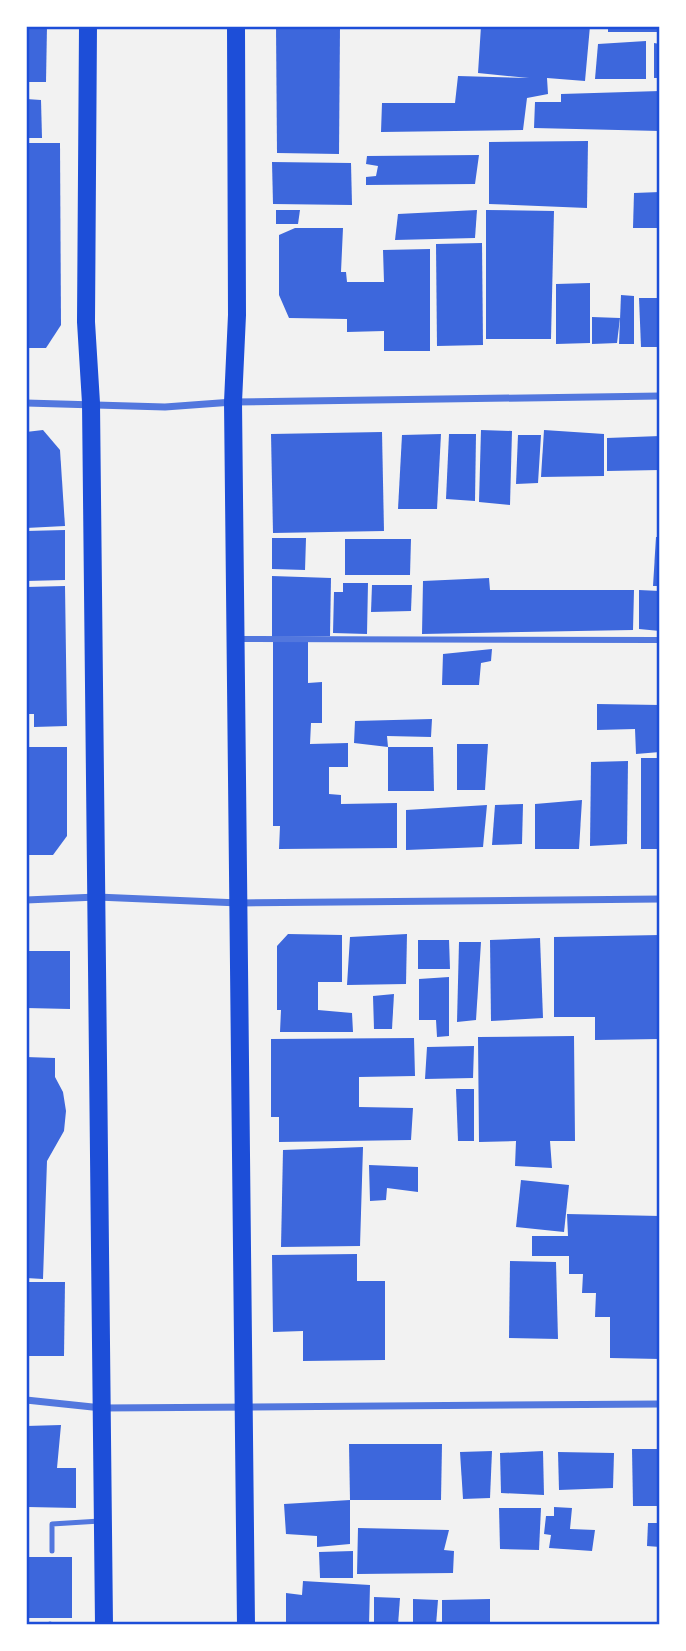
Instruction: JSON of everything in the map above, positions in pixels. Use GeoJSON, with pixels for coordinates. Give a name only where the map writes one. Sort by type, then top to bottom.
{"type":"FeatureCollection","features":[{"type":"Feature","properties":{"kind":"main road"},"geometry":{"type":"LineString","coordinates":[[88,26],[86,322],[91,402],[104,1625]]}},
{"type":"Feature","properties":{"kind":"main road"},"geometry":{"type":"LineString","coordinates":[[236,26],[236,315],[233,401],[246,1625]]}},
{"type":"Feature","properties":{"kind":"street"},"geometry":{"type":"LineString","coordinates":[[26,403],[91,402],[165,407],[233,401],[660,396]]}},
{"type":"Feature","properties":{"kind":"street"},"geometry":{"type":"LineString","coordinates":[[235,639],[660,640]]}},
{"type":"Feature","properties":{"kind":"street"},"geometry":{"type":"LineString","coordinates":[[26,900],[97,898],[239,903],[660,899]]}},
{"type":"Feature","properties":{"kind":"street"},"geometry":{"type":"LineString","coordinates":[[26,1400],[102,1408],[660,1404]]}},
{"type":"Feature","properties":{"kind":"lane"},"geometry":{"type":"LineString","coordinates":[[52,1552],[52,1524],[103,1521]]}},
{"type":"Feature","properties":{"kind":"building"},"geometry":{"type":"Polygon","coordinates":[[[26,26],[47,26],[46,82],[26,82],[26,26]]]}},
{"type":"Feature","properties":{"kind":"building"},"geometry":{"type":"Polygon","coordinates":[[[276,26],[340,26],[339,154],[277,153],[276,26]]]}},
{"type":"Feature","properties":{"kind":"building"},"geometry":{"type":"Polygon","coordinates":[[[481,26],[590,26],[585,81],[547,78],[548,94],[527,98],[523,130],[381,132],[382,103],[455,103],[458,76],[529,78],[478,73],[481,26]]]}},
{"type":"Feature","properties":{"kind":"building"},"geometry":{"type":"Polygon","coordinates":[[[608,26],[660,26],[660,32],[608,32],[608,26]]]}},
{"type":"Feature","properties":{"kind":"building"},"geometry":{"type":"Polygon","coordinates":[[[646,41],[646,79],[595,79],[598,44],[646,41]]]}},
{"type":"Feature","properties":{"kind":"building"},"geometry":{"type":"Polygon","coordinates":[[[654,43],[660,44],[660,78],[654,78],[654,43]]]}},
{"type":"Feature","properties":{"kind":"building"},"geometry":{"type":"Polygon","coordinates":[[[660,91],[660,131],[534,128],[535,102],[561,102],[561,94],[660,91]]]}},
{"type":"Feature","properties":{"kind":"building"},"geometry":{"type":"Polygon","coordinates":[[[26,99],[41,100],[42,138],[26,138],[26,99]]]}},
{"type":"Feature","properties":{"kind":"building"},"geometry":{"type":"Polygon","coordinates":[[[588,141],[587,208],[489,204],[489,142],[588,141]]]}},
{"type":"Feature","properties":{"kind":"building"},"geometry":{"type":"Polygon","coordinates":[[[26,143],[60,143],[61,325],[46,348],[26,348],[26,143]]]}},
{"type":"Feature","properties":{"kind":"building"},"geometry":{"type":"Polygon","coordinates":[[[479,155],[475,184],[366,185],[366,177],[376,176],[378,166],[366,164],[367,156],[479,155]]]}},
{"type":"Feature","properties":{"kind":"building"},"geometry":{"type":"Polygon","coordinates":[[[272,162],[351,163],[352,205],[273,204],[272,162]]]}},
{"type":"Feature","properties":{"kind":"building"},"geometry":{"type":"Polygon","coordinates":[[[660,192],[660,228],[633,228],[634,193],[660,192]]]}},
{"type":"Feature","properties":{"kind":"building"},"geometry":{"type":"Polygon","coordinates":[[[276,210],[300,210],[298,224],[276,224],[276,210]]]}},
{"type":"Feature","properties":{"kind":"building"},"geometry":{"type":"Polygon","coordinates":[[[477,210],[475,238],[395,240],[398,214],[477,210]]]}},
{"type":"Feature","properties":{"kind":"building"},"geometry":{"type":"Polygon","coordinates":[[[486,210],[554,211],[551,339],[486,339],[486,210]]]}},
{"type":"Feature","properties":{"kind":"building"},"geometry":{"type":"Polygon","coordinates":[[[295,228],[343,228],[341,272],[346,272],[347,282],[384,282],[383,250],[430,249],[430,351],[384,351],[384,331],[347,332],[347,319],[289,318],[279,295],[279,235],[295,228]]]}},
{"type":"Feature","properties":{"kind":"building"},"geometry":{"type":"Polygon","coordinates":[[[482,243],[483,345],[437,346],[436,244],[482,243]]]}},
{"type":"Feature","properties":{"kind":"building"},"geometry":{"type":"Polygon","coordinates":[[[590,283],[590,343],[556,344],[556,284],[590,283]]]}},
{"type":"Feature","properties":{"kind":"building"},"geometry":{"type":"Polygon","coordinates":[[[621,295],[634,296],[634,344],[619,344],[621,295]]]}},
{"type":"Feature","properties":{"kind":"building"},"geometry":{"type":"Polygon","coordinates":[[[639,298],[660,298],[660,347],[641,347],[639,298]]]}},
{"type":"Feature","properties":{"kind":"building"},"geometry":{"type":"Polygon","coordinates":[[[592,317],[620,318],[617,343],[592,344],[592,317]]]}},
{"type":"Feature","properties":{"kind":"building"},"geometry":{"type":"Polygon","coordinates":[[[43,430],[60,450],[65,526],[26,528],[26,432],[43,430]]]}},
{"type":"Feature","properties":{"kind":"building"},"geometry":{"type":"Polygon","coordinates":[[[481,430],[512,431],[510,505],[479,502],[481,430]]]}},
{"type":"Feature","properties":{"kind":"building"},"geometry":{"type":"Polygon","coordinates":[[[544,430],[604,434],[604,476],[541,477],[544,430]]]}},
{"type":"Feature","properties":{"kind":"building"},"geometry":{"type":"Polygon","coordinates":[[[382,432],[384,531],[273,533],[271,434],[382,432]]]}},
{"type":"Feature","properties":{"kind":"building"},"geometry":{"type":"Polygon","coordinates":[[[441,434],[437,509],[398,509],[402,435],[441,434]]]}},
{"type":"Feature","properties":{"kind":"building"},"geometry":{"type":"Polygon","coordinates":[[[449,434],[476,434],[475,501],[446,499],[449,434]]]}},
{"type":"Feature","properties":{"kind":"building"},"geometry":{"type":"Polygon","coordinates":[[[518,435],[541,435],[538,483],[516,484],[518,435]]]}},
{"type":"Feature","properties":{"kind":"building"},"geometry":{"type":"Polygon","coordinates":[[[660,436],[660,470],[607,471],[607,438],[660,436]]]}},
{"type":"Feature","properties":{"kind":"building"},"geometry":{"type":"Polygon","coordinates":[[[65,530],[65,580],[26,581],[26,531],[65,530]]]}},
{"type":"Feature","properties":{"kind":"building"},"geometry":{"type":"Polygon","coordinates":[[[656,537],[660,537],[660,586],[653,586],[656,537]]]}},
{"type":"Feature","properties":{"kind":"building"},"geometry":{"type":"Polygon","coordinates":[[[272,538],[306,538],[305,570],[272,569],[272,538]]]}},
{"type":"Feature","properties":{"kind":"building"},"geometry":{"type":"Polygon","coordinates":[[[345,539],[411,539],[410,575],[345,575],[345,539]]]}},
{"type":"Feature","properties":{"kind":"building"},"geometry":{"type":"Polygon","coordinates":[[[272,576],[331,578],[330,636],[272,637],[272,576]]]}},
{"type":"Feature","properties":{"kind":"building"},"geometry":{"type":"Polygon","coordinates":[[[489,578],[490,590],[634,590],[633,630],[422,634],[423,581],[489,578]]]}},
{"type":"Feature","properties":{"kind":"building"},"geometry":{"type":"Polygon","coordinates":[[[343,583],[368,583],[367,634],[333,633],[334,592],[343,592],[343,583]]]}},
{"type":"Feature","properties":{"kind":"building"},"geometry":{"type":"Polygon","coordinates":[[[372,585],[412,585],[411,611],[371,612],[372,585]]]}},
{"type":"Feature","properties":{"kind":"building"},"geometry":{"type":"Polygon","coordinates":[[[65,586],[67,726],[34,727],[34,714],[26,714],[26,587],[65,586]]]}},
{"type":"Feature","properties":{"kind":"building"},"geometry":{"type":"Polygon","coordinates":[[[639,590],[660,591],[660,631],[639,629],[639,590]]]}},
{"type":"Feature","properties":{"kind":"building"},"geometry":{"type":"Polygon","coordinates":[[[273,641],[308,641],[308,683],[322,682],[322,723],[311,723],[310,744],[348,743],[348,767],[329,767],[329,794],[341,795],[341,804],[397,803],[397,848],[279,849],[280,826],[273,826],[273,641]]]}},
{"type":"Feature","properties":{"kind":"building"},"geometry":{"type":"Polygon","coordinates":[[[492,649],[491,661],[481,663],[479,685],[442,685],[443,654],[492,649]]]}},
{"type":"Feature","properties":{"kind":"building"},"geometry":{"type":"Polygon","coordinates":[[[597,704],[660,705],[660,752],[636,754],[635,729],[597,730],[597,704]]]}},
{"type":"Feature","properties":{"kind":"building"},"geometry":{"type":"Polygon","coordinates":[[[432,719],[431,737],[387,736],[388,747],[354,743],[355,721],[432,719]]]}},
{"type":"Feature","properties":{"kind":"building"},"geometry":{"type":"Polygon","coordinates":[[[457,744],[488,744],[485,790],[457,790],[457,744]]]}},
{"type":"Feature","properties":{"kind":"building"},"geometry":{"type":"Polygon","coordinates":[[[26,747],[67,747],[67,836],[53,855],[26,855],[26,747]]]}},
{"type":"Feature","properties":{"kind":"building"},"geometry":{"type":"Polygon","coordinates":[[[388,747],[433,747],[434,791],[388,791],[388,747]]]}},
{"type":"Feature","properties":{"kind":"building"},"geometry":{"type":"Polygon","coordinates":[[[641,758],[660,758],[660,849],[641,849],[641,758]]]}},
{"type":"Feature","properties":{"kind":"building"},"geometry":{"type":"Polygon","coordinates":[[[628,761],[627,844],[590,846],[591,762],[628,761]]]}},
{"type":"Feature","properties":{"kind":"building"},"geometry":{"type":"Polygon","coordinates":[[[582,800],[579,849],[535,849],[535,804],[582,800]]]}},
{"type":"Feature","properties":{"kind":"building"},"geometry":{"type":"Polygon","coordinates":[[[523,804],[522,844],[492,845],[495,805],[523,804]]]}},
{"type":"Feature","properties":{"kind":"building"},"geometry":{"type":"Polygon","coordinates":[[[487,805],[483,847],[406,850],[406,810],[487,805]]]}},
{"type":"Feature","properties":{"kind":"building"},"geometry":{"type":"Polygon","coordinates":[[[288,934],[342,935],[342,982],[318,982],[318,1010],[352,1013],[353,1032],[280,1032],[281,1010],[277,1010],[277,946],[288,934]]]}},
{"type":"Feature","properties":{"kind":"building"},"geometry":{"type":"Polygon","coordinates":[[[407,934],[406,984],[347,985],[350,937],[407,934]]]}},
{"type":"Feature","properties":{"kind":"building"},"geometry":{"type":"Polygon","coordinates":[[[660,935],[660,1039],[595,1040],[595,1017],[554,1017],[554,937],[660,935]]]}},
{"type":"Feature","properties":{"kind":"building"},"geometry":{"type":"Polygon","coordinates":[[[540,938],[543,1018],[491,1021],[490,940],[540,938]]]}},
{"type":"Feature","properties":{"kind":"building"},"geometry":{"type":"Polygon","coordinates":[[[418,940],[449,940],[450,969],[418,969],[418,940]]]}},
{"type":"Feature","properties":{"kind":"building"},"geometry":{"type":"Polygon","coordinates":[[[459,942],[481,942],[476,1020],[457,1022],[459,942]]]}},
{"type":"Feature","properties":{"kind":"building"},"geometry":{"type":"Polygon","coordinates":[[[26,951],[70,951],[70,1009],[26,1008],[26,951]]]}},
{"type":"Feature","properties":{"kind":"building"},"geometry":{"type":"Polygon","coordinates":[[[449,977],[449,1036],[437,1037],[436,1020],[419,1020],[419,979],[449,977]]]}},
{"type":"Feature","properties":{"kind":"building"},"geometry":{"type":"Polygon","coordinates":[[[394,994],[392,1029],[374,1029],[373,996],[394,994]]]}},
{"type":"Feature","properties":{"kind":"building"},"geometry":{"type":"Polygon","coordinates":[[[574,1036],[575,1141],[550,1141],[552,1168],[515,1166],[516,1141],[479,1142],[478,1037],[574,1036]]]}},
{"type":"Feature","properties":{"kind":"building"},"geometry":{"type":"Polygon","coordinates":[[[414,1038],[415,1076],[359,1077],[359,1107],[413,1108],[411,1140],[279,1142],[279,1117],[271,1117],[271,1039],[414,1038]]]}},
{"type":"Feature","properties":{"kind":"building"},"geometry":{"type":"Polygon","coordinates":[[[474,1046],[473,1078],[425,1079],[427,1047],[474,1046]]]}},
{"type":"Feature","properties":{"kind":"building"},"geometry":{"type":"Polygon","coordinates":[[[26,1057],[55,1058],[55,1077],[63,1092],[66,1111],[64,1131],[47,1161],[43,1279],[26,1278],[26,1057]]]}},
{"type":"Feature","properties":{"kind":"building"},"geometry":{"type":"Polygon","coordinates":[[[456,1089],[474,1089],[474,1141],[458,1141],[456,1089]]]}},
{"type":"Feature","properties":{"kind":"building"},"geometry":{"type":"Polygon","coordinates":[[[363,1147],[360,1246],[281,1247],[283,1150],[363,1147]]]}},
{"type":"Feature","properties":{"kind":"building"},"geometry":{"type":"Polygon","coordinates":[[[369,1165],[418,1167],[418,1192],[387,1188],[386,1200],[370,1201],[369,1165]]]}},
{"type":"Feature","properties":{"kind":"building"},"geometry":{"type":"Polygon","coordinates":[[[521,1180],[569,1185],[564,1232],[516,1227],[521,1180]]]}},
{"type":"Feature","properties":{"kind":"building"},"geometry":{"type":"Polygon","coordinates":[[[567,1214],[660,1216],[660,1359],[610,1358],[610,1317],[595,1317],[596,1293],[582,1293],[583,1274],[569,1274],[569,1256],[532,1256],[532,1236],[568,1236],[567,1214]]]}},
{"type":"Feature","properties":{"kind":"building"},"geometry":{"type":"Polygon","coordinates":[[[357,1254],[357,1281],[385,1281],[385,1360],[303,1361],[303,1331],[273,1332],[272,1255],[357,1254]]]}},
{"type":"Feature","properties":{"kind":"building"},"geometry":{"type":"Polygon","coordinates":[[[510,1261],[556,1262],[558,1339],[509,1338],[510,1261]]]}},
{"type":"Feature","properties":{"kind":"building"},"geometry":{"type":"Polygon","coordinates":[[[26,1282],[65,1282],[64,1356],[26,1356],[26,1282]]]}},
{"type":"Feature","properties":{"kind":"building"},"geometry":{"type":"Polygon","coordinates":[[[61,1425],[57,1468],[76,1468],[76,1508],[28,1507],[26,1426],[61,1425]]]}},
{"type":"Feature","properties":{"kind":"building"},"geometry":{"type":"Polygon","coordinates":[[[349,1444],[442,1444],[441,1500],[350,1500],[349,1444]]]}},
{"type":"Feature","properties":{"kind":"building"},"geometry":{"type":"Polygon","coordinates":[[[632,1449],[660,1449],[660,1506],[633,1506],[632,1449]]]}},
{"type":"Feature","properties":{"kind":"building"},"geometry":{"type":"Polygon","coordinates":[[[492,1451],[490,1498],[463,1499],[460,1452],[492,1451]]]}},
{"type":"Feature","properties":{"kind":"building"},"geometry":{"type":"Polygon","coordinates":[[[543,1451],[544,1495],[501,1493],[500,1453],[543,1451]]]}},
{"type":"Feature","properties":{"kind":"building"},"geometry":{"type":"Polygon","coordinates":[[[558,1452],[614,1453],[613,1488],[559,1490],[558,1452]]]}},
{"type":"Feature","properties":{"kind":"building"},"geometry":{"type":"Polygon","coordinates":[[[350,1500],[350,1544],[317,1547],[317,1536],[286,1534],[284,1504],[350,1500]]]}},
{"type":"Feature","properties":{"kind":"building"},"geometry":{"type":"Polygon","coordinates":[[[554,1507],[572,1508],[570,1529],[595,1530],[592,1551],[549,1548],[551,1535],[544,1534],[546,1516],[554,1516],[554,1507]]]}},
{"type":"Feature","properties":{"kind":"building"},"geometry":{"type":"Polygon","coordinates":[[[499,1508],[541,1508],[539,1550],[500,1549],[499,1508]]]}},
{"type":"Feature","properties":{"kind":"building"},"geometry":{"type":"Polygon","coordinates":[[[648,1523],[660,1523],[660,1547],[647,1546],[648,1523]]]}},
{"type":"Feature","properties":{"kind":"building"},"geometry":{"type":"Polygon","coordinates":[[[358,1528],[449,1530],[444,1550],[454,1551],[453,1573],[357,1574],[358,1528]]]}},
{"type":"Feature","properties":{"kind":"building"},"geometry":{"type":"Polygon","coordinates":[[[353,1551],[353,1578],[320,1578],[319,1552],[353,1551]]]}},
{"type":"Feature","properties":{"kind":"building"},"geometry":{"type":"Polygon","coordinates":[[[26,1557],[72,1557],[72,1618],[26,1618],[26,1557]]]}},
{"type":"Feature","properties":{"kind":"building"},"geometry":{"type":"Polygon","coordinates":[[[303,1581],[370,1585],[369,1625],[286,1625],[286,1593],[302,1595],[303,1581]]]}},
{"type":"Feature","properties":{"kind":"building"},"geometry":{"type":"Polygon","coordinates":[[[374,1597],[400,1598],[398,1625],[374,1625],[374,1597]]]}},
{"type":"Feature","properties":{"kind":"building"},"geometry":{"type":"Polygon","coordinates":[[[413,1599],[438,1600],[436,1625],[413,1625],[413,1599]]]}},
{"type":"Feature","properties":{"kind":"building"},"geometry":{"type":"Polygon","coordinates":[[[490,1599],[490,1625],[442,1625],[442,1600],[490,1599]]]}}]}
